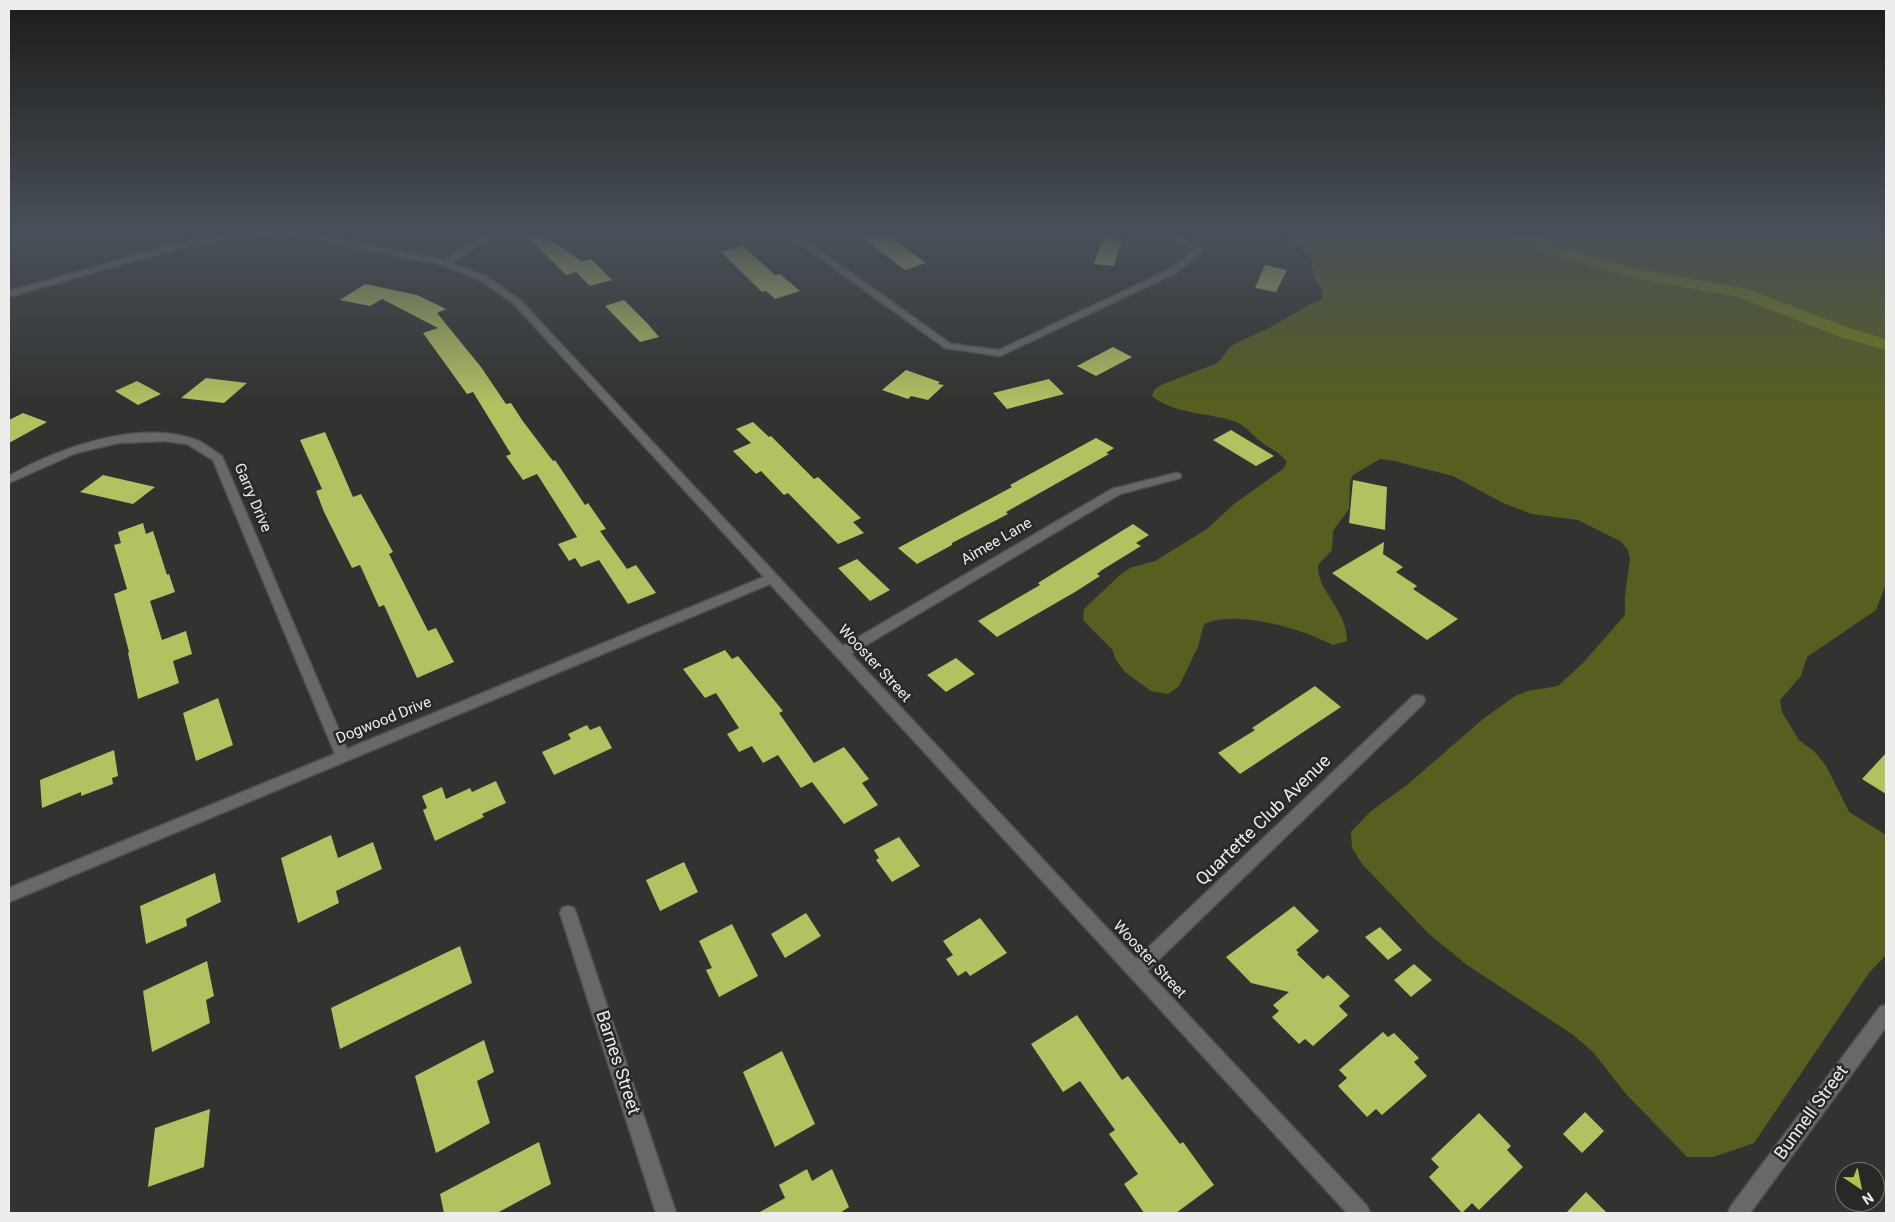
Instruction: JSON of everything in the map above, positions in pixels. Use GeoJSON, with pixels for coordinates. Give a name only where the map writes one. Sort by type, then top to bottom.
{"type":"FeatureCollection","features":[{"type":"Feature","properties":{"kind":"street","name":"Wooster Street"},"geometry":{"type":"LineString","coordinates":[[9,294],[23,290]]}},
{"type":"Feature","properties":{"kind":"street","name":"Wooster Street"},"geometry":{"type":"LineString","coordinates":[[500,290],[517,302],[1360,1213]]}},
{"type":"Feature","properties":{"kind":"street"},"geometry":{"type":"LineString","coordinates":[[869,290],[948,346],[1000,353],[1134,290]]}},
{"type":"Feature","properties":{"kind":"street","name":"Garry Drive"},"geometry":{"type":"LineString","coordinates":[[9,480],[80,447],[140,437],[190,441],[218,458],[343,756]]}},
{"type":"Feature","properties":{"kind":"street","name":"Aimee Lane"},"geometry":{"type":"LineString","coordinates":[[842,653],[1116,491],[1176,476]]}},
{"type":"Feature","properties":{"kind":"street","name":"Dogwood Drive"},"geometry":{"type":"LineString","coordinates":[[9,895],[772,579]]}},
{"type":"Feature","properties":{"kind":"street","name":"Quartette Club Avenue"},"geometry":{"type":"LineString","coordinates":[[1136,970],[1418,700]]}},
{"type":"Feature","properties":{"kind":"street","name":"Barnes Street"},"geometry":{"type":"LineString","coordinates":[[568,913],[666,1213]]}},
{"type":"Feature","properties":{"kind":"street","name":"Bunnell Street"},"geometry":{"type":"LineString","coordinates":[[1738,1213],[1886,1013]]}},
{"type":"Feature","properties":{"kind":"green space"},"geometry":{"type":"Polygon","coordinates":[[[1322,290],[1886,290],[1886,584],[1876,610],[1807,657],[1801,676],[1780,700],[1782,712],[1799,740],[1815,752],[1826,766],[1849,812],[1886,835],[1886,955],[1869,973],[1754,1143],[1713,1157],[1687,1157],[1626,1094],[1593,1052],[1572,1034],[1467,965],[1429,934],[1362,864],[1352,848],[1351,832],[1371,811],[1407,785],[1483,719],[1515,696],[1528,691],[1558,686],[1583,663],[1625,615],[1625,595],[1630,559],[1628,550],[1620,541],[1578,520],[1532,514],[1503,503],[1453,476],[1380,459],[1353,475],[1350,482],[1349,509],[1333,531],[1332,550],[1318,565],[1322,584],[1342,619],[1347,641],[1333,645],[1288,627],[1252,620],[1218,620],[1204,624],[1198,647],[1179,686],[1168,694],[1151,691],[1125,672],[1116,660],[1112,649],[1083,620],[1084,609],[1120,575],[1130,568],[1155,561],[1207,529],[1234,504],[1283,469],[1287,462],[1240,424],[1226,419],[1171,407],[1152,396],[1154,390],[1161,385],[1215,364],[1233,345],[1322,299],[1322,290]]]}},
{"type":"Feature","properties":{"kind":"building"},"geometry":{"type":"Polygon","coordinates":[[[356,290],[393,290],[417,295],[446,309],[437,313],[481,367],[506,404],[511,403],[553,461],[555,460],[585,505],[588,503],[606,529],[600,531],[627,569],[636,565],[656,593],[628,604],[599,560],[581,567],[575,558],[569,561],[558,544],[577,537],[537,474],[523,480],[506,456],[511,454],[473,392],[467,394],[423,333],[438,328],[382,299],[370,306],[340,300],[356,290]]]}},
{"type":"Feature","properties":{"kind":"building"},"geometry":{"type":"Polygon","coordinates":[[[760,290],[800,291],[775,299],[766,291],[762,292],[760,290]]]}},
{"type":"Feature","properties":{"kind":"building"},"geometry":{"type":"Polygon","coordinates":[[[624,300],[659,337],[640,342],[605,306],[624,300]]]}},
{"type":"Feature","properties":{"kind":"building"},"geometry":{"type":"Polygon","coordinates":[[[1113,347],[1132,357],[1096,376],[1077,366],[1113,347]]]}},
{"type":"Feature","properties":{"kind":"building"},"geometry":{"type":"Polygon","coordinates":[[[906,370],[944,385],[928,400],[911,396],[908,399],[882,390],[906,370]]]}},
{"type":"Feature","properties":{"kind":"building"},"geometry":{"type":"Polygon","coordinates":[[[206,378],[247,383],[224,403],[181,398],[206,378]]]}},
{"type":"Feature","properties":{"kind":"building"},"geometry":{"type":"Polygon","coordinates":[[[1049,379],[1064,394],[1007,409],[993,393],[1049,379]]]}},
{"type":"Feature","properties":{"kind":"building"},"geometry":{"type":"Polygon","coordinates":[[[137,381],[161,394],[138,405],[115,391],[137,381]]]}},
{"type":"Feature","properties":{"kind":"building"},"geometry":{"type":"Polygon","coordinates":[[[23,413],[47,422],[9,443],[9,420],[23,413]]]}},
{"type":"Feature","properties":{"kind":"building"},"geometry":{"type":"Polygon","coordinates":[[[753,422],[769,437],[771,436],[814,479],[818,477],[861,518],[853,522],[864,533],[838,544],[788,493],[784,495],[761,471],[756,474],[733,451],[751,443],[736,429],[753,422]]]}},
{"type":"Feature","properties":{"kind":"building"},"geometry":{"type":"Polygon","coordinates":[[[1231,430],[1274,456],[1256,466],[1213,440],[1231,430]]]}},
{"type":"Feature","properties":{"kind":"building"},"geometry":{"type":"Polygon","coordinates":[[[325,432],[353,497],[361,494],[393,552],[389,554],[428,631],[436,628],[454,662],[417,678],[384,605],[379,607],[360,565],[352,568],[324,512],[316,491],[322,489],[300,440],[325,432]]]}},
{"type":"Feature","properties":{"kind":"building"},"geometry":{"type":"Polygon","coordinates":[[[1096,438],[1114,448],[1106,453],[1109,454],[1006,512],[1008,514],[952,543],[952,545],[917,564],[898,548],[1012,487],[1010,485],[1096,438]]]}},
{"type":"Feature","properties":{"kind":"building"},"geometry":{"type":"Polygon","coordinates":[[[103,475],[155,487],[133,504],[80,492],[103,475]]]}},
{"type":"Feature","properties":{"kind":"building"},"geometry":{"type":"Polygon","coordinates":[[[1353,480],[1387,487],[1385,530],[1349,523],[1353,480]]]}},
{"type":"Feature","properties":{"kind":"building"},"geometry":{"type":"Polygon","coordinates":[[[143,523],[146,534],[153,531],[167,575],[169,574],[175,592],[150,601],[162,640],[186,631],[192,654],[173,661],[179,683],[138,699],[129,652],[114,594],[127,589],[114,545],[121,543],[118,532],[143,523]]]}},
{"type":"Feature","properties":{"kind":"building"},"geometry":{"type":"Polygon","coordinates":[[[1133,524],[1149,535],[1136,543],[1141,546],[1102,570],[1097,574],[1100,576],[1075,592],[997,637],[978,621],[1040,585],[1038,583],[1133,524]]]}},
{"type":"Feature","properties":{"kind":"building"},"geometry":{"type":"Polygon","coordinates":[[[1384,542],[1383,554],[1403,567],[1396,572],[1417,586],[1413,589],[1458,619],[1427,640],[1332,573],[1384,542]]]}},
{"type":"Feature","properties":{"kind":"building"},"geometry":{"type":"Polygon","coordinates":[[[857,559],[890,590],[870,601],[838,568],[857,559]]]}},
{"type":"Feature","properties":{"kind":"building"},"geometry":{"type":"Polygon","coordinates":[[[725,650],[732,659],[738,656],[783,711],[779,713],[814,763],[844,747],[869,779],[862,783],[878,805],[844,824],[812,782],[801,788],[778,755],[763,763],[752,746],[739,752],[727,734],[739,728],[716,693],[705,698],[683,669],[725,650]]]}},
{"type":"Feature","properties":{"kind":"building"},"geometry":{"type":"Polygon","coordinates":[[[956,658],[975,674],[946,692],[927,675],[956,658]]]}},
{"type":"Feature","properties":{"kind":"building"},"geometry":{"type":"Polygon","coordinates":[[[1315,686],[1341,707],[1240,774],[1218,753],[1255,730],[1252,728],[1315,686]]]}},
{"type":"Feature","properties":{"kind":"building"},"geometry":{"type":"Polygon","coordinates":[[[218,698],[233,745],[196,761],[183,713],[218,698]]]}},
{"type":"Feature","properties":{"kind":"building"},"geometry":{"type":"Polygon","coordinates":[[[587,725],[590,730],[600,726],[612,748],[554,775],[542,752],[571,739],[568,734],[587,725]]]}},
{"type":"Feature","properties":{"kind":"building"},"geometry":{"type":"Polygon","coordinates":[[[114,750],[118,776],[112,778],[113,784],[81,796],[81,792],[42,808],[40,780],[114,750]]]}},
{"type":"Feature","properties":{"kind":"building"},"geometry":{"type":"Polygon","coordinates":[[[1886,753],[1886,794],[1862,779],[1886,753]]]}},
{"type":"Feature","properties":{"kind":"building"},"geometry":{"type":"Polygon","coordinates":[[[496,781],[506,803],[482,814],[484,817],[435,841],[423,810],[427,808],[422,796],[442,787],[446,799],[470,788],[472,792],[496,781]]]}},
{"type":"Feature","properties":{"kind":"building"},"geometry":{"type":"Polygon","coordinates":[[[331,835],[338,858],[373,842],[382,869],[336,891],[339,903],[298,923],[281,858],[331,835]]]}},
{"type":"Feature","properties":{"kind":"building"},"geometry":{"type":"Polygon","coordinates":[[[899,837],[920,866],[892,882],[876,860],[879,858],[874,850],[899,837]]]}},
{"type":"Feature","properties":{"kind":"building"},"geometry":{"type":"Polygon","coordinates":[[[684,862],[698,892],[660,911],[646,880],[684,862]]]}},
{"type":"Feature","properties":{"kind":"building"},"geometry":{"type":"Polygon","coordinates":[[[215,873],[221,902],[186,919],[187,926],[146,944],[140,906],[215,873]]]}},
{"type":"Feature","properties":{"kind":"building"},"geometry":{"type":"Polygon","coordinates":[[[1294,906],[1319,931],[1296,950],[1299,953],[1297,954],[1323,979],[1328,975],[1350,996],[1339,1006],[1348,1015],[1313,1046],[1305,1039],[1299,1044],[1272,1017],[1279,1011],[1273,1005],[1289,992],[1251,983],[1226,957],[1294,906]]]}},
{"type":"Feature","properties":{"kind":"building"},"geometry":{"type":"Polygon","coordinates":[[[806,913],[821,936],[785,958],[771,934],[806,913]]]}},
{"type":"Feature","properties":{"kind":"building"},"geometry":{"type":"Polygon","coordinates":[[[980,918],[1007,953],[970,976],[966,971],[958,976],[946,959],[953,955],[943,941],[980,918]]]}},
{"type":"Feature","properties":{"kind":"building"},"geometry":{"type":"Polygon","coordinates":[[[732,924],[758,976],[719,997],[706,970],[712,968],[699,941],[732,924]]]}},
{"type":"Feature","properties":{"kind":"building"},"geometry":{"type":"Polygon","coordinates":[[[1380,927],[1402,950],[1388,960],[1365,937],[1380,927]]]}},
{"type":"Feature","properties":{"kind":"building"},"geometry":{"type":"Polygon","coordinates":[[[460,946],[472,983],[340,1049],[331,1008],[460,946]]]}},
{"type":"Feature","properties":{"kind":"building"},"geometry":{"type":"Polygon","coordinates":[[[207,961],[214,996],[206,1000],[210,1023],[152,1052],[143,991],[207,961]]]}},
{"type":"Feature","properties":{"kind":"building"},"geometry":{"type":"Polygon","coordinates":[[[1414,964],[1432,980],[1411,997],[1394,980],[1414,964]]]}},
{"type":"Feature","properties":{"kind":"building"},"geometry":{"type":"Polygon","coordinates":[[[1077,1015],[1122,1080],[1128,1076],[1180,1144],[1183,1142],[1214,1185],[1176,1213],[1144,1213],[1124,1184],[1138,1174],[1109,1134],[1115,1130],[1080,1081],[1063,1092],[1031,1044],[1077,1015]]]}},
{"type":"Feature","properties":{"kind":"building"},"geometry":{"type":"Polygon","coordinates":[[[1383,1032],[1388,1037],[1394,1033],[1419,1058],[1414,1062],[1427,1076],[1382,1115],[1376,1109],[1367,1117],[1338,1086],[1347,1078],[1339,1070],[1383,1032]]]}},
{"type":"Feature","properties":{"kind":"building"},"geometry":{"type":"Polygon","coordinates":[[[484,1040],[494,1072],[477,1081],[490,1123],[436,1153],[415,1076],[484,1040]]]}},
{"type":"Feature","properties":{"kind":"building"},"geometry":{"type":"Polygon","coordinates":[[[782,1051],[815,1124],[775,1147],[743,1072],[782,1051]]]}},
{"type":"Feature","properties":{"kind":"building"},"geometry":{"type":"Polygon","coordinates":[[[210,1109],[204,1167],[148,1187],[155,1128],[210,1109]]]}},
{"type":"Feature","properties":{"kind":"building"},"geometry":{"type":"Polygon","coordinates":[[[1585,1112],[1604,1131],[1582,1153],[1563,1134],[1585,1112]]]}},
{"type":"Feature","properties":{"kind":"building"},"geometry":{"type":"Polygon","coordinates":[[[1479,1113],[1511,1146],[1507,1150],[1523,1167],[1479,1210],[1472,1203],[1462,1213],[1429,1177],[1439,1167],[1431,1159],[1479,1113]]]}},
{"type":"Feature","properties":{"kind":"building"},"geometry":{"type":"Polygon","coordinates":[[[539,1142],[551,1184],[497,1213],[444,1213],[440,1194],[539,1142]]]}},
{"type":"Feature","properties":{"kind":"building"},"geometry":{"type":"Polygon","coordinates":[[[807,1169],[812,1181],[832,1169],[849,1207],[840,1213],[758,1213],[785,1198],[779,1185],[807,1169]]]}},
{"type":"Feature","properties":{"kind":"building"},"geometry":{"type":"Polygon","coordinates":[[[1586,1192],[1607,1213],[1566,1213],[1586,1192]]]}},
{"type":"Feature","properties":{"kind":"waterway"},"geometry":{"type":"LineString","coordinates":[[1725,290],[1742,293],[1846,333],[1886,345]]}}]}
